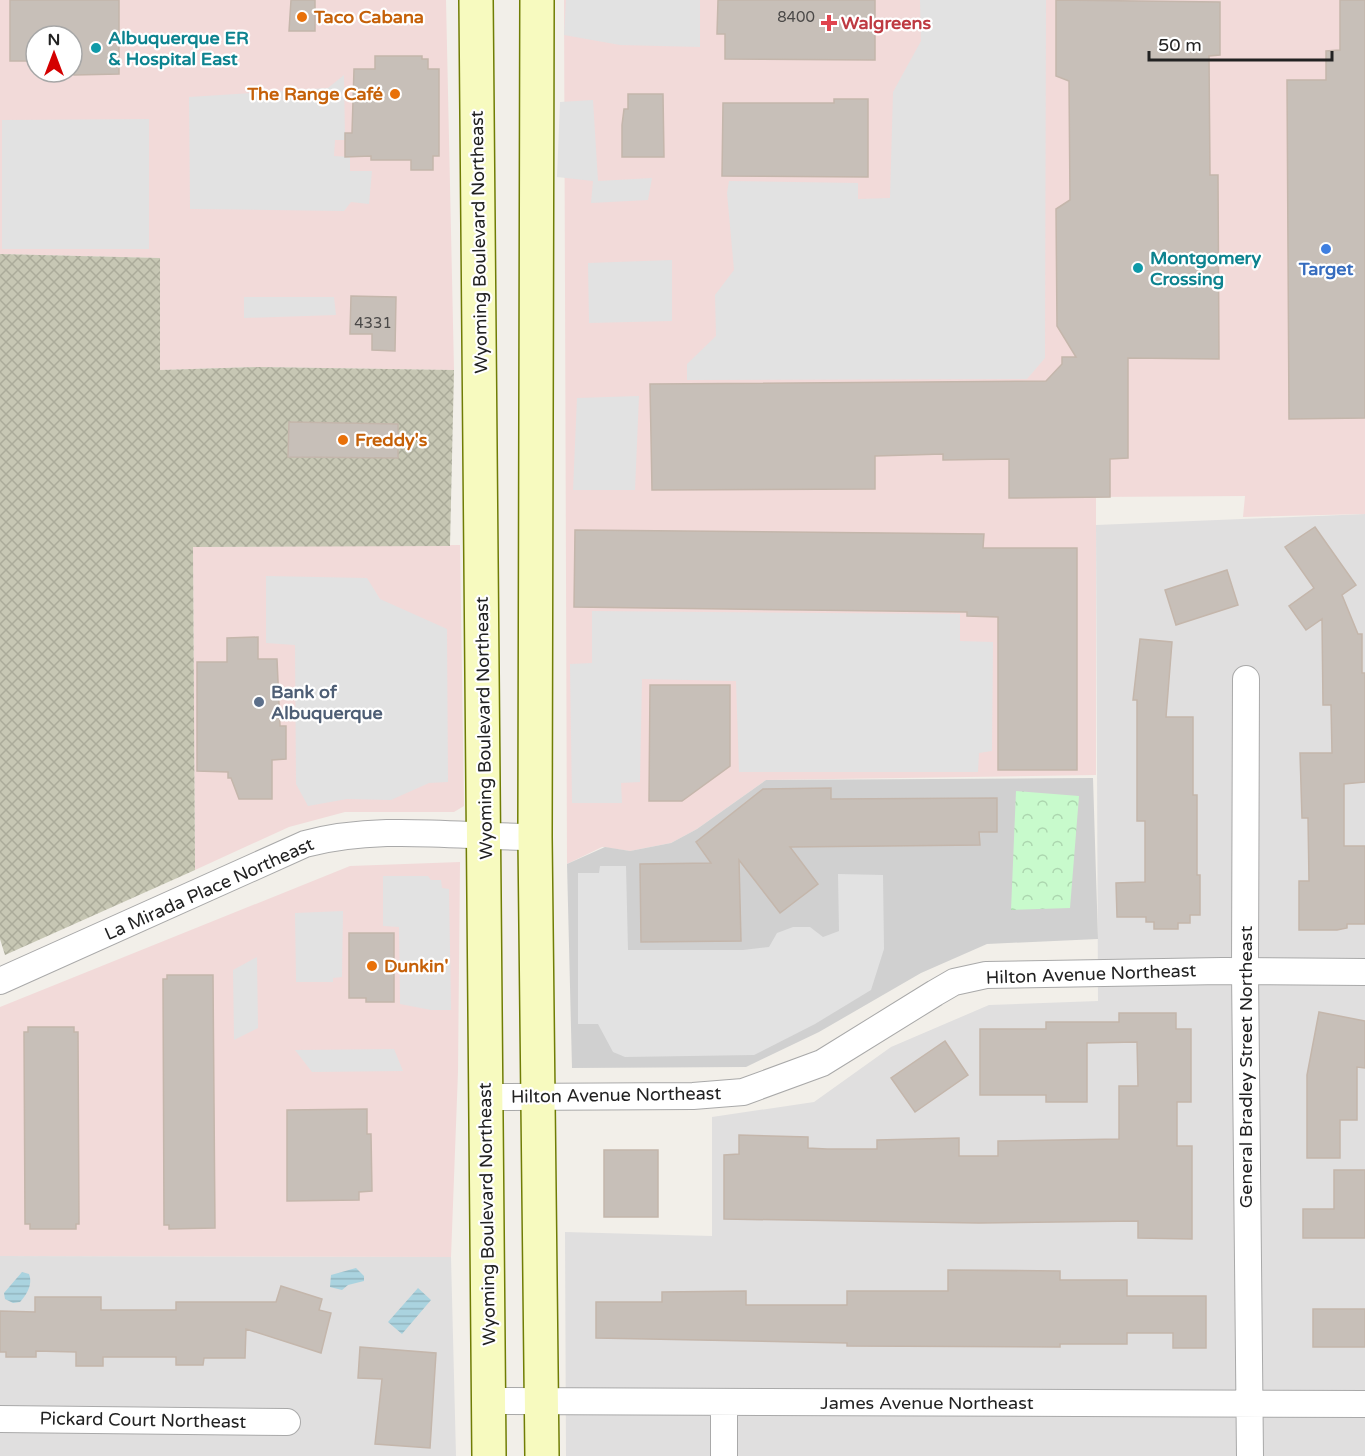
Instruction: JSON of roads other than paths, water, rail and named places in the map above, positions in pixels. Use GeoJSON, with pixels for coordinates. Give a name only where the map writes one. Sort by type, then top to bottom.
{"type":"FeatureCollection","features":[{"type":"Feature","properties":{"kind":"main road","name":"Wyoming Boulevard Northeast"},"geometry":{"type":"LineString","coordinates":[[476,0],[486,837],[485,1097],[489,1456]]}},
{"type":"Feature","properties":{"kind":"main road"},"geometry":{"type":"LineString","coordinates":[[537,0],[535,837],[542,1456]]}},
{"type":"Feature","properties":{"kind":"street","name":"General Bradley Street Northeast"},"geometry":{"type":"LineString","coordinates":[[1246,679],[1245,971],[1250,1456]]}},
{"type":"Feature","properties":{"kind":"street","name":"La Mirada Place Northeast"},"geometry":{"type":"LineString","coordinates":[[0,981],[305,844],[335,836],[369,832],[535,837]]}},
{"type":"Feature","properties":{"kind":"street","name":"Hilton Avenue Northeast"},"geometry":{"type":"LineString","coordinates":[[485,1097],[693,1096],[743,1092],[822,1063],[954,982],[986,975],[1245,971],[1365,972]]}},
{"type":"Feature","properties":{"kind":"street","name":"James Avenue Northeast"},"geometry":{"type":"LineString","coordinates":[[489,1401],[1365,1404]]}},
{"type":"Feature","properties":{"kind":"street"},"geometry":{"type":"LineString","coordinates":[[724,1402],[724,1456]]}},
{"type":"Feature","properties":{"kind":"street","name":"Pickard Court Northeast"},"geometry":{"type":"LineString","coordinates":[[0,1419],[287,1422]]}},
{"type":"Feature","properties":{"kind":"water"},"geometry":{"type":"Polygon","coordinates":[[[356,1268],[364,1276],[364,1281],[348,1285],[342,1290],[330,1287],[331,1275],[356,1268]]]}},
{"type":"Feature","properties":{"kind":"water"},"geometry":{"type":"Polygon","coordinates":[[[22,1272],[29,1274],[30,1285],[20,1302],[13,1303],[5,1299],[4,1293],[22,1272]]]}},
{"type":"Feature","properties":{"kind":"water"},"geometry":{"type":"Polygon","coordinates":[[[418,1288],[431,1300],[402,1334],[388,1322],[418,1288]]]}},
{"type":"Feature","properties":{"kind":"place","name":"Taco Cabana"},"geometry":{"type":"Point","coordinates":[302,17]}},
{"type":"Feature","properties":{"kind":"place","name":"Walgreens"},"geometry":{"type":"Point","coordinates":[829,23]}},
{"type":"Feature","properties":{"kind":"place","name":"Albuquerque ER & Hospital East"},"geometry":{"type":"Point","coordinates":[96,48]}},
{"type":"Feature","properties":{"kind":"place","name":"The Range Café"},"geometry":{"type":"Point","coordinates":[395,94]}},
{"type":"Feature","properties":{"kind":"place","name":"Target"},"geometry":{"type":"Point","coordinates":[1326,249]}},
{"type":"Feature","properties":{"kind":"place","name":"Montgomery Crossing"},"geometry":{"type":"Point","coordinates":[1138,268]}},
{"type":"Feature","properties":{"kind":"place","name":"Freddy's"},"geometry":{"type":"Point","coordinates":[343,440]}},
{"type":"Feature","properties":{"kind":"place","name":"Bank of Albuquerque"},"geometry":{"type":"Point","coordinates":[259,702]}},
{"type":"Feature","properties":{"kind":"place","name":"Dunkin'"},"geometry":{"type":"Point","coordinates":[372,966]}}]}
